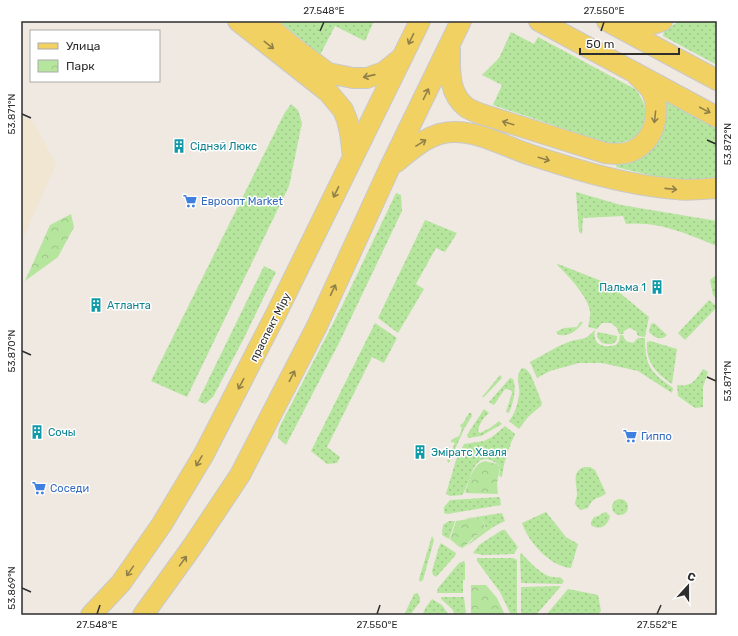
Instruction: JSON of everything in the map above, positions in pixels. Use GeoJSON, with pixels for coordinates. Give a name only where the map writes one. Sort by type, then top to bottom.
{"type":"FeatureCollection","features":[{"type":"Feature","properties":{"kind":"main road"},"geometry":{"type":"LineString","coordinates":[[238,21],[328,92],[343,110],[347,120],[353,157]]}},
{"type":"Feature","properties":{"kind":"main road"},"geometry":{"type":"LineString","coordinates":[[262,21],[293,47],[328,73],[353,78],[367,78],[384,72],[402,57]]}},
{"type":"Feature","properties":{"kind":"main road","name":"праспект Міру"},"geometry":{"type":"LineString","coordinates":[[91,615],[121,583],[162,524],[204,454],[250,367],[420,21]]}},
{"type":"Feature","properties":{"kind":"main road"},"geometry":{"type":"LineString","coordinates":[[143,615],[192,547],[240,475],[317,326],[390,167],[461,21]]}},
{"type":"Feature","properties":{"kind":"main road"},"geometry":{"type":"LineString","coordinates":[[610,22],[635,28],[651,26],[662,21]]}},
{"type":"Feature","properties":{"kind":"main road"},"geometry":{"type":"LineString","coordinates":[[542,22],[717,117]]}},
{"type":"Feature","properties":{"kind":"main road"},"geometry":{"type":"LineString","coordinates":[[610,22],[717,80]]}},
{"type":"Feature","properties":{"kind":"main road"},"geometry":{"type":"LineString","coordinates":[[450,45],[450,77],[455,94],[466,107],[481,114],[605,153],[618,154],[632,151],[644,144],[652,131],[657,117],[655,102],[650,89],[634,72]]}},
{"type":"Feature","properties":{"kind":"main road"},"geometry":{"type":"LineString","coordinates":[[390,167],[414,148],[432,137],[452,132],[471,133],[530,155],[627,183],[676,190],[717,188]]}},
{"type":"Feature","properties":{"kind":"shaded area"},"geometry":{"type":"Polygon","coordinates":[[[21,116],[33,121],[56,164],[21,243],[21,116]]]}},
{"type":"Feature","properties":{"kind":"green space"},"geometry":{"type":"Polygon","coordinates":[[[279,21],[374,21],[365,41],[335,26],[320,55],[279,21]]]}},
{"type":"Feature","properties":{"kind":"green space"},"geometry":{"type":"Polygon","coordinates":[[[679,21],[717,21],[717,65],[663,36],[664,31],[679,21]]]}},
{"type":"Feature","properties":{"kind":"green space"},"geometry":{"type":"Polygon","coordinates":[[[511,32],[534,44],[538,37],[635,89],[642,99],[646,119],[643,128],[638,135],[630,140],[619,143],[607,143],[493,105],[502,85],[482,75],[499,58],[511,32]]]}},
{"type":"Feature","properties":{"kind":"green space"},"geometry":{"type":"Polygon","coordinates":[[[667,97],[717,124],[717,179],[668,179],[616,167],[618,160],[626,159],[662,100],[667,97]]]}},
{"type":"Feature","properties":{"kind":"green space"},"geometry":{"type":"Polygon","coordinates":[[[291,104],[298,110],[302,123],[289,186],[187,397],[151,381],[284,114],[291,104]]]}},
{"type":"Feature","properties":{"kind":"green space"},"geometry":{"type":"Polygon","coordinates":[[[576,192],[621,205],[717,221],[717,246],[662,226],[650,224],[626,224],[623,216],[583,218],[582,234],[579,232],[576,192]]]}},
{"type":"Feature","properties":{"kind":"green space"},"geometry":{"type":"Polygon","coordinates":[[[396,193],[401,195],[402,211],[339,343],[286,445],[278,438],[279,428],[342,306],[396,193]]]}},
{"type":"Feature","properties":{"kind":"green space"},"geometry":{"type":"Polygon","coordinates":[[[71,214],[74,227],[58,257],[25,281],[50,225],[71,214]]]}},
{"type":"Feature","properties":{"kind":"green space"},"geometry":{"type":"Polygon","coordinates":[[[425,220],[457,233],[445,252],[436,248],[416,284],[424,289],[398,333],[378,318],[425,220]]]}},
{"type":"Feature","properties":{"kind":"green space"},"geometry":{"type":"Polygon","coordinates":[[[558,264],[609,284],[649,317],[645,337],[638,336],[636,331],[630,328],[625,330],[623,334],[619,334],[617,328],[611,323],[602,323],[597,329],[588,327],[590,311],[586,299],[567,274],[557,265],[558,264]]]}},
{"type":"Feature","properties":{"kind":"green space"},"geometry":{"type":"Polygon","coordinates":[[[264,266],[276,272],[244,338],[213,397],[205,404],[198,401],[264,266]]]}},
{"type":"Feature","properties":{"kind":"green space"},"geometry":{"type":"Polygon","coordinates":[[[717,276],[717,299],[713,295],[710,280],[717,276]]]}},
{"type":"Feature","properties":{"kind":"green space"},"geometry":{"type":"Polygon","coordinates":[[[709,300],[717,307],[685,340],[678,333],[709,300]]]}},
{"type":"Feature","properties":{"kind":"green space"},"geometry":{"type":"Polygon","coordinates":[[[580,322],[583,322],[570,334],[559,335],[556,332],[564,328],[577,327],[580,322]]]}},
{"type":"Feature","properties":{"kind":"green space"},"geometry":{"type":"Polygon","coordinates":[[[375,323],[397,338],[384,363],[372,357],[327,447],[340,457],[337,463],[327,464],[311,451],[375,323]]]}},
{"type":"Feature","properties":{"kind":"green space"},"geometry":{"type":"Polygon","coordinates":[[[654,323],[667,335],[665,337],[656,337],[649,332],[651,324],[654,323]]]}},
{"type":"Feature","properties":{"kind":"green space"},"geometry":{"type":"Polygon","coordinates":[[[595,330],[595,340],[603,346],[616,345],[619,341],[620,335],[623,335],[626,341],[633,343],[638,338],[645,338],[646,356],[648,362],[654,373],[673,388],[672,393],[638,371],[602,363],[579,363],[550,371],[537,378],[530,362],[559,346],[571,341],[586,338],[595,330]]]}},
{"type":"Feature","properties":{"kind":"green space"},"geometry":{"type":"Polygon","coordinates":[[[598,332],[617,336],[615,343],[602,343],[597,337],[598,332]]]}},
{"type":"Feature","properties":{"kind":"green space"},"geometry":{"type":"Polygon","coordinates":[[[650,341],[677,349],[672,384],[661,376],[653,367],[648,356],[647,349],[647,342],[650,341]]]}},
{"type":"Feature","properties":{"kind":"green space"},"geometry":{"type":"Polygon","coordinates":[[[522,368],[526,369],[531,375],[542,403],[541,406],[528,417],[519,429],[509,421],[517,403],[519,393],[518,374],[522,368]]]}},
{"type":"Feature","properties":{"kind":"green space"},"geometry":{"type":"Polygon","coordinates":[[[703,369],[708,372],[703,387],[703,407],[695,408],[678,396],[677,385],[690,384],[698,377],[703,369]]]}},
{"type":"Feature","properties":{"kind":"green space"},"geometry":{"type":"Polygon","coordinates":[[[500,375],[502,378],[484,397],[482,397],[500,375]]]}},
{"type":"Feature","properties":{"kind":"green space"},"geometry":{"type":"Polygon","coordinates":[[[510,378],[513,379],[515,392],[509,413],[506,412],[512,393],[511,390],[505,389],[494,405],[489,402],[510,378]]]}},
{"type":"Feature","properties":{"kind":"green space"},"geometry":{"type":"Polygon","coordinates":[[[484,409],[489,413],[479,426],[478,431],[480,433],[499,421],[502,424],[481,436],[468,438],[467,435],[484,409]]]}},
{"type":"Feature","properties":{"kind":"green space"},"geometry":{"type":"Polygon","coordinates":[[[469,413],[471,413],[472,416],[464,429],[449,463],[447,461],[455,443],[451,442],[451,440],[459,436],[462,429],[460,425],[469,413]]]}},
{"type":"Feature","properties":{"kind":"green space"},"geometry":{"type":"Polygon","coordinates":[[[505,426],[515,434],[506,457],[502,477],[499,476],[499,465],[490,460],[483,459],[478,462],[474,468],[462,495],[450,496],[446,494],[456,460],[464,444],[484,441],[492,437],[505,426]]]}},
{"type":"Feature","properties":{"kind":"green space"},"geometry":{"type":"Polygon","coordinates":[[[485,461],[497,464],[500,467],[497,483],[498,494],[465,493],[474,470],[485,461]]]}},
{"type":"Feature","properties":{"kind":"green space"},"geometry":{"type":"Polygon","coordinates":[[[590,467],[595,470],[606,493],[595,499],[588,508],[580,510],[575,504],[577,494],[576,475],[580,469],[590,467]]]}},
{"type":"Feature","properties":{"kind":"green space"},"geometry":{"type":"Polygon","coordinates":[[[499,497],[501,505],[447,514],[444,513],[444,507],[450,500],[499,497]]]}},
{"type":"Feature","properties":{"kind":"green space"},"geometry":{"type":"Polygon","coordinates":[[[617,499],[623,499],[628,504],[626,513],[623,515],[617,515],[612,510],[612,504],[617,499]]]}},
{"type":"Feature","properties":{"kind":"green space"},"geometry":{"type":"Polygon","coordinates":[[[546,512],[566,537],[578,544],[571,568],[563,567],[548,558],[529,538],[525,530],[522,523],[546,512]]]}},
{"type":"Feature","properties":{"kind":"green space"},"geometry":{"type":"Polygon","coordinates":[[[606,512],[610,516],[605,525],[597,528],[591,525],[594,517],[606,512]]]}},
{"type":"Feature","properties":{"kind":"green space"},"geometry":{"type":"Polygon","coordinates":[[[502,513],[505,521],[493,527],[467,546],[476,536],[486,529],[481,517],[462,519],[502,513]]]}},
{"type":"Feature","properties":{"kind":"green space"},"geometry":{"type":"Polygon","coordinates":[[[481,517],[486,530],[475,536],[466,546],[462,548],[450,539],[456,521],[481,517]]]}},
{"type":"Feature","properties":{"kind":"green space"},"geometry":{"type":"Polygon","coordinates":[[[449,521],[455,521],[449,539],[442,535],[443,525],[449,521]]]}},
{"type":"Feature","properties":{"kind":"green space"},"geometry":{"type":"Polygon","coordinates":[[[502,530],[505,530],[518,547],[514,554],[483,555],[473,553],[479,545],[502,530]]]}},
{"type":"Feature","properties":{"kind":"green space"},"geometry":{"type":"Polygon","coordinates":[[[432,536],[434,540],[423,580],[420,582],[419,579],[432,536]]]}},
{"type":"Feature","properties":{"kind":"green space"},"geometry":{"type":"Polygon","coordinates":[[[441,543],[456,553],[436,577],[433,575],[432,571],[441,543]]]}},
{"type":"Feature","properties":{"kind":"green space"},"geometry":{"type":"Polygon","coordinates":[[[521,553],[536,568],[545,574],[560,577],[564,581],[562,584],[521,583],[521,553]]]}},
{"type":"Feature","properties":{"kind":"green space"},"geometry":{"type":"Polygon","coordinates":[[[478,558],[513,558],[517,560],[517,615],[511,615],[500,592],[477,561],[478,558]]]}},
{"type":"Feature","properties":{"kind":"green space"},"geometry":{"type":"Polygon","coordinates":[[[464,561],[465,580],[463,580],[463,593],[437,593],[438,588],[459,563],[464,561]]]}},
{"type":"Feature","properties":{"kind":"green space"},"geometry":{"type":"Polygon","coordinates":[[[471,585],[486,585],[497,598],[505,615],[471,615],[471,585]]]}},
{"type":"Feature","properties":{"kind":"green space"},"geometry":{"type":"Polygon","coordinates":[[[561,586],[536,615],[521,615],[521,587],[561,586]]]}},
{"type":"Feature","properties":{"kind":"green space"},"geometry":{"type":"Polygon","coordinates":[[[568,589],[598,595],[601,611],[597,615],[546,615],[568,589]]]}},
{"type":"Feature","properties":{"kind":"green space"},"geometry":{"type":"Polygon","coordinates":[[[417,593],[420,597],[420,602],[410,615],[404,615],[414,594],[417,593]]]}},
{"type":"Feature","properties":{"kind":"green space"},"geometry":{"type":"Polygon","coordinates":[[[441,597],[464,597],[466,615],[455,615],[452,609],[441,599],[441,597]]]}},
{"type":"Feature","properties":{"kind":"green space"},"geometry":{"type":"Polygon","coordinates":[[[432,599],[442,605],[449,615],[422,615],[432,599]]]}},
{"type":"Feature","properties":{"kind":"place","name":"Сіднэй Люкс"},"geometry":{"type":"Point","coordinates":[179,146]}},
{"type":"Feature","properties":{"kind":"place","name":"Евроопт Market"},"geometry":{"type":"Point","coordinates":[190,201]}},
{"type":"Feature","properties":{"kind":"place","name":"Пальма 1"},"geometry":{"type":"Point","coordinates":[657,287]}},
{"type":"Feature","properties":{"kind":"place","name":"Атланта"},"geometry":{"type":"Point","coordinates":[96,305]}},
{"type":"Feature","properties":{"kind":"place","name":"Сочы"},"geometry":{"type":"Point","coordinates":[37,432]}},
{"type":"Feature","properties":{"kind":"place","name":"Гиппо"},"geometry":{"type":"Point","coordinates":[630,436]}},
{"type":"Feature","properties":{"kind":"place","name":"Эміратс Хваля"},"geometry":{"type":"Point","coordinates":[420,452]}},
{"type":"Feature","properties":{"kind":"place","name":"Соседи"},"geometry":{"type":"Point","coordinates":[39,488]}}]}
